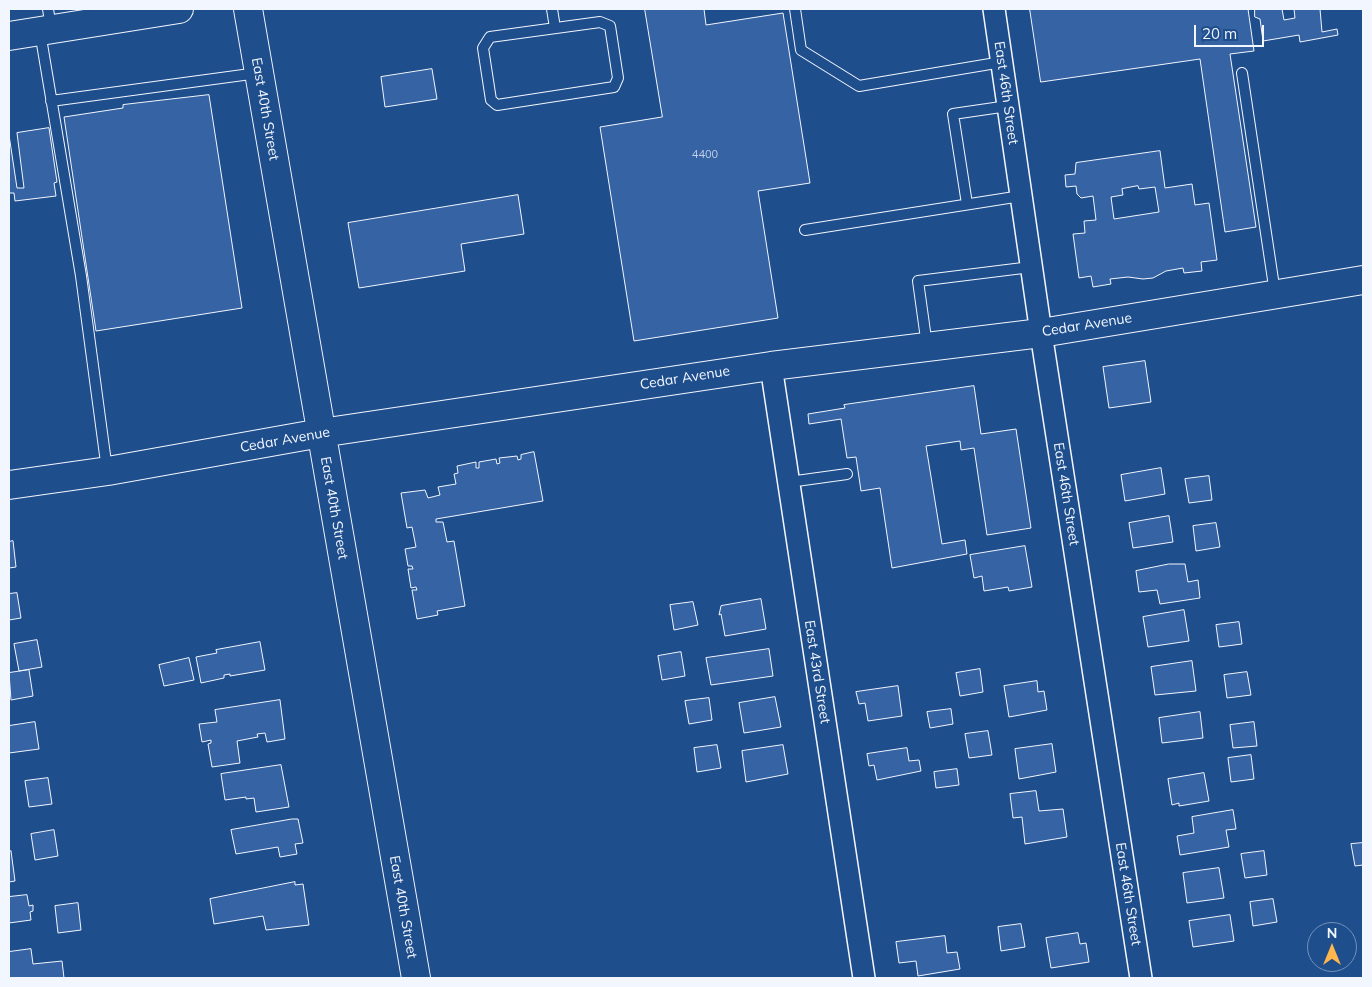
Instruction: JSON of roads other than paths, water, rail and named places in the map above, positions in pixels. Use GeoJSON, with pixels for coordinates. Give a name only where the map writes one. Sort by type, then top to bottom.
{"type":"FeatureCollection","features":[{"type":"Feature","properties":{"kind":"street"},"geometry":{"type":"LineString","coordinates":[[9,36],[47,23],[179,9]]}},
{"type":"Feature","properties":{"kind":"street","name":"East 40th Street"},"geometry":{"type":"LineString","coordinates":[[248,9],[416,978]]}},
{"type":"Feature","properties":{"kind":"street","name":"East 46th Street"},"geometry":{"type":"LineString","coordinates":[[994,9],[1041,333],[1141,978]]}},
{"type":"Feature","properties":{"kind":"street","name":"Cedar Avenue"},"geometry":{"type":"LineString","coordinates":[[9,485],[108,471],[321,433],[771,366],[1041,333],[1363,280]]}},
{"type":"Feature","properties":{"kind":"street","name":"East 43rd Street"},"geometry":{"type":"LineString","coordinates":[[771,366],[864,978]]}},
{"type":"Feature","properties":{"kind":"lane"},"geometry":{"type":"LineString","coordinates":[[552,9],[555,28]]}},
{"type":"Feature","properties":{"kind":"lane"},"geometry":{"type":"LineString","coordinates":[[795,9],[801,50],[859,86],[1002,62]]}},
{"type":"Feature","properties":{"kind":"lane"},"geometry":{"type":"LineString","coordinates":[[600,22],[610,26],[618,78],[614,87],[497,105],[491,100],[483,48],[490,37],[555,28],[600,22]]}},
{"type":"Feature","properties":{"kind":"lane"},"geometry":{"type":"LineString","coordinates":[[47,23],[51,101],[81,276],[108,471]]}},
{"type":"Feature","properties":{"kind":"lane"},"geometry":{"type":"LineString","coordinates":[[51,101],[259,73]]}},
{"type":"Feature","properties":{"kind":"lane"},"geometry":{"type":"LineString","coordinates":[[1242,73],[1275,294]]}},
{"type":"Feature","properties":{"kind":"lane"},"geometry":{"type":"LineString","coordinates":[[967,204],[953,114],[1008,106]]}},
{"type":"Feature","properties":{"kind":"lane"},"geometry":{"type":"LineString","coordinates":[[805,230],[1021,196]]}},
{"type":"Feature","properties":{"kind":"lane"},"geometry":{"type":"LineString","coordinates":[[927,347],[918,281],[1031,267]]}},
{"type":"Feature","properties":{"kind":"lane"},"geometry":{"type":"LineString","coordinates":[[788,482],[847,474]]}}]}
